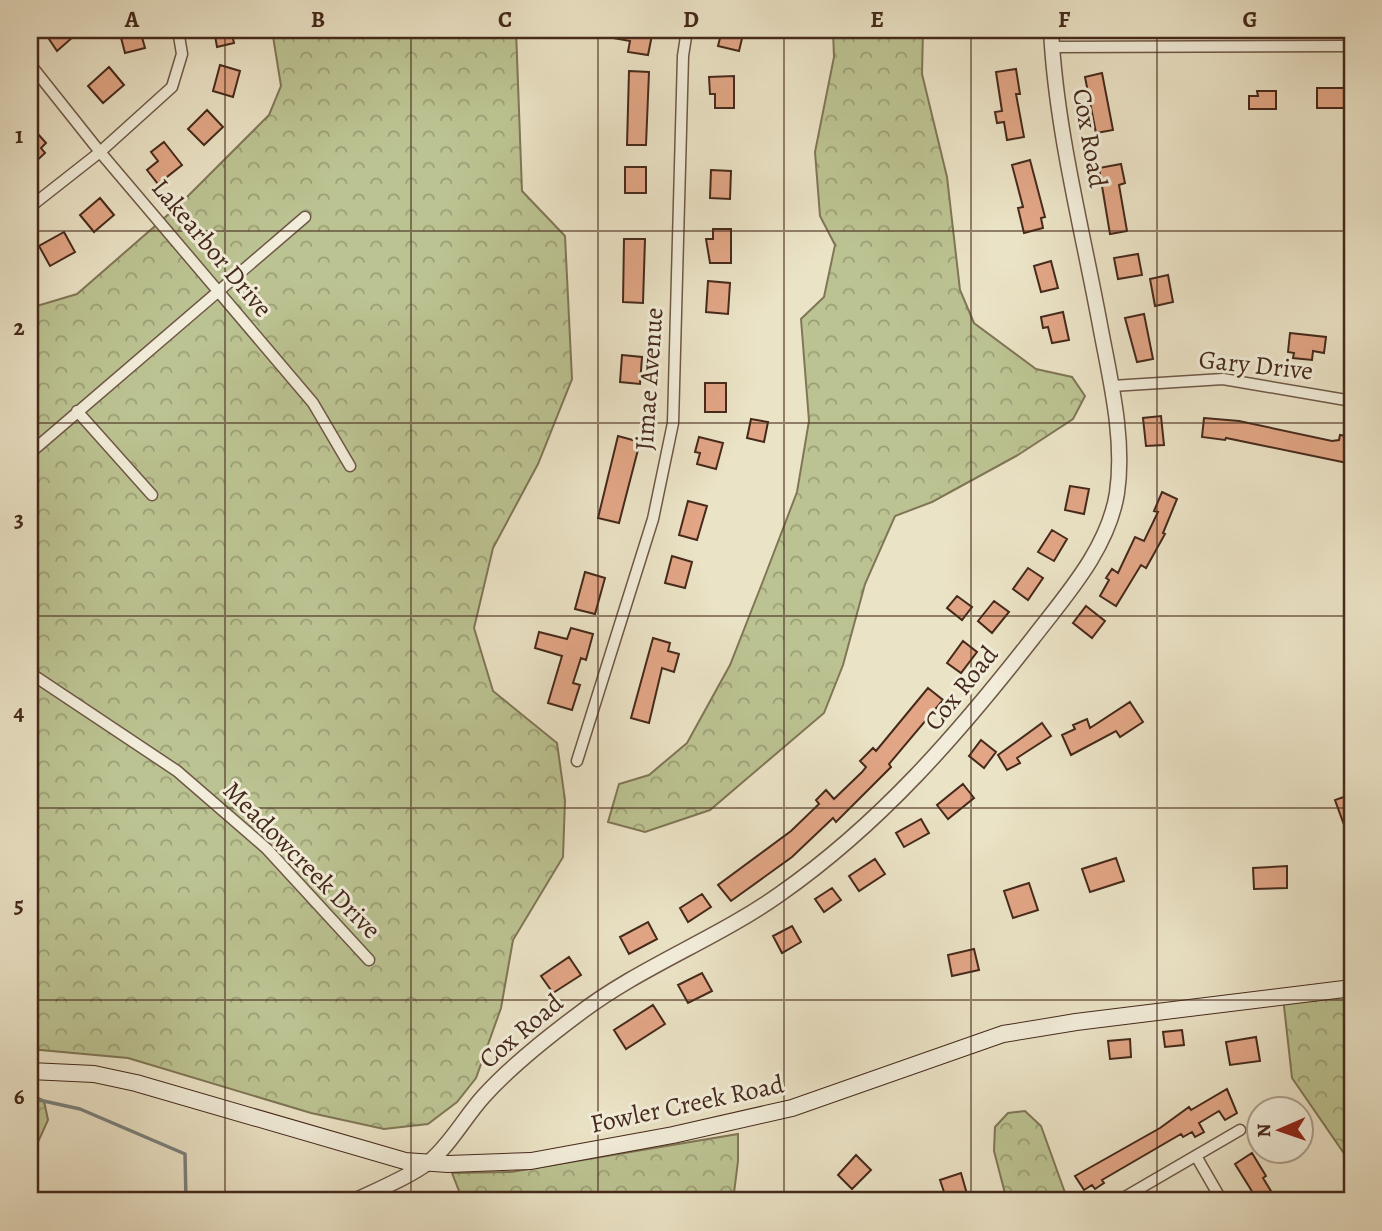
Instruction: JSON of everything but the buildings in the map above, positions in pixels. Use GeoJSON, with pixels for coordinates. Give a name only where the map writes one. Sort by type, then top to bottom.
{"type":"FeatureCollection","features":[{"type":"Feature","properties":{"kind":"main road","name":"Fowler Creek Road"},"geometry":{"type":"LineString","coordinates":[[30,1071],[94,1074],[136,1083],[405,1161],[458,1164],[531,1160],[673,1135],[792,1108],[1003,1034],[1076,1022],[1352,988]]}},
{"type":"Feature","properties":{"kind":"street"},"geometry":{"type":"LineString","coordinates":[[30,207],[100,152],[172,87],[182,54],[178,30]]}},
{"type":"Feature","properties":{"kind":"street","name":"Jimae Avenue"},"geometry":{"type":"LineString","coordinates":[[577,761],[653,519],[671,435],[675,394],[683,56],[687,30]]}},
{"type":"Feature","properties":{"kind":"street","name":"Cox Road"},"geometry":{"type":"LineString","coordinates":[[430,1161],[493,1087],[577,1014],[629,980],[781,894],[866,825],[923,771],[984,701],[1074,585],[1093,555],[1108,524],[1117,494],[1119,458],[1112,386],[1061,118],[1051,30]]}},
{"type":"Feature","properties":{"kind":"street"},"geometry":{"type":"LineString","coordinates":[[1052,47],[1352,46]]}},
{"type":"Feature","properties":{"kind":"street","name":"Lakearbor Drive"},"geometry":{"type":"LineString","coordinates":[[30,64],[100,152],[313,402],[350,466]]}},
{"type":"Feature","properties":{"kind":"street"},"geometry":{"type":"LineString","coordinates":[[30,453],[217,289],[305,217]]}},
{"type":"Feature","properties":{"kind":"street","name":"Gary Drive"},"geometry":{"type":"LineString","coordinates":[[1112,386],[1223,380],[1352,401]]}},
{"type":"Feature","properties":{"kind":"street"},"geometry":{"type":"LineString","coordinates":[[77,411],[152,495]]}},
{"type":"Feature","properties":{"kind":"street","name":"Meadowcreek Drive"},"geometry":{"type":"LineString","coordinates":[[30,673],[177,771],[267,849],[369,960]]}},
{"type":"Feature","properties":{"kind":"street"},"geometry":{"type":"LineString","coordinates":[[1118,1201],[1240,1129]]}},
{"type":"Feature","properties":{"kind":"street"},"geometry":{"type":"LineString","coordinates":[[1196,1156],[1222,1201]]}},
{"type":"Feature","properties":{"kind":"street"},"geometry":{"type":"LineString","coordinates":[[354,1201],[430,1161]]}},
{"type":"Feature","properties":{"kind":"green space"},"geometry":{"type":"Polygon","coordinates":[[[272,30],[516,30],[522,191],[565,236],[572,379],[538,464],[493,548],[474,628],[493,691],[557,743],[565,800],[563,857],[513,940],[501,1008],[476,1078],[457,1102],[428,1124],[384,1129],[311,1113],[128,1058],[30,1049],[30,308],[77,294],[178,206],[269,115],[281,86],[272,30]]]}},
{"type":"Feature","properties":{"kind":"green space"},"geometry":{"type":"Polygon","coordinates":[[[833,30],[923,30],[922,74],[947,177],[960,290],[974,323],[1036,369],[1072,377],[1085,396],[1073,419],[1018,455],[932,502],[895,516],[865,584],[843,665],[824,713],[710,810],[645,832],[608,822],[619,784],[649,775],[687,743],[730,665],[797,492],[809,421],[801,319],[824,297],[835,245],[820,216],[815,152],[834,57],[833,30]]]}},
{"type":"Feature","properties":{"kind":"green space"},"geometry":{"type":"Polygon","coordinates":[[[1336,990],[1352,999],[1352,1165],[1316,1113],[1316,1094],[1303,1094],[1292,1078],[1283,997],[1336,990]]]}},
{"type":"Feature","properties":{"kind":"green space"},"geometry":{"type":"Polygon","coordinates":[[[30,1093],[44,1101],[48,1120],[38,1142],[30,1142],[30,1093]]]}},
{"type":"Feature","properties":{"kind":"green space"},"geometry":{"type":"Polygon","coordinates":[[[1025,1111],[1041,1126],[1068,1201],[1007,1201],[994,1151],[995,1127],[1008,1113],[1025,1111]]]}},
{"type":"Feature","properties":{"kind":"green space"},"geometry":{"type":"Polygon","coordinates":[[[738,1134],[733,1201],[463,1201],[452,1173],[511,1172],[738,1134]]]}},
{"type":"Feature","properties":{"kind":"waterway"},"geometry":{"type":"LineString","coordinates":[[30,1098],[80,1109],[185,1154],[186,1201]]}}]}
